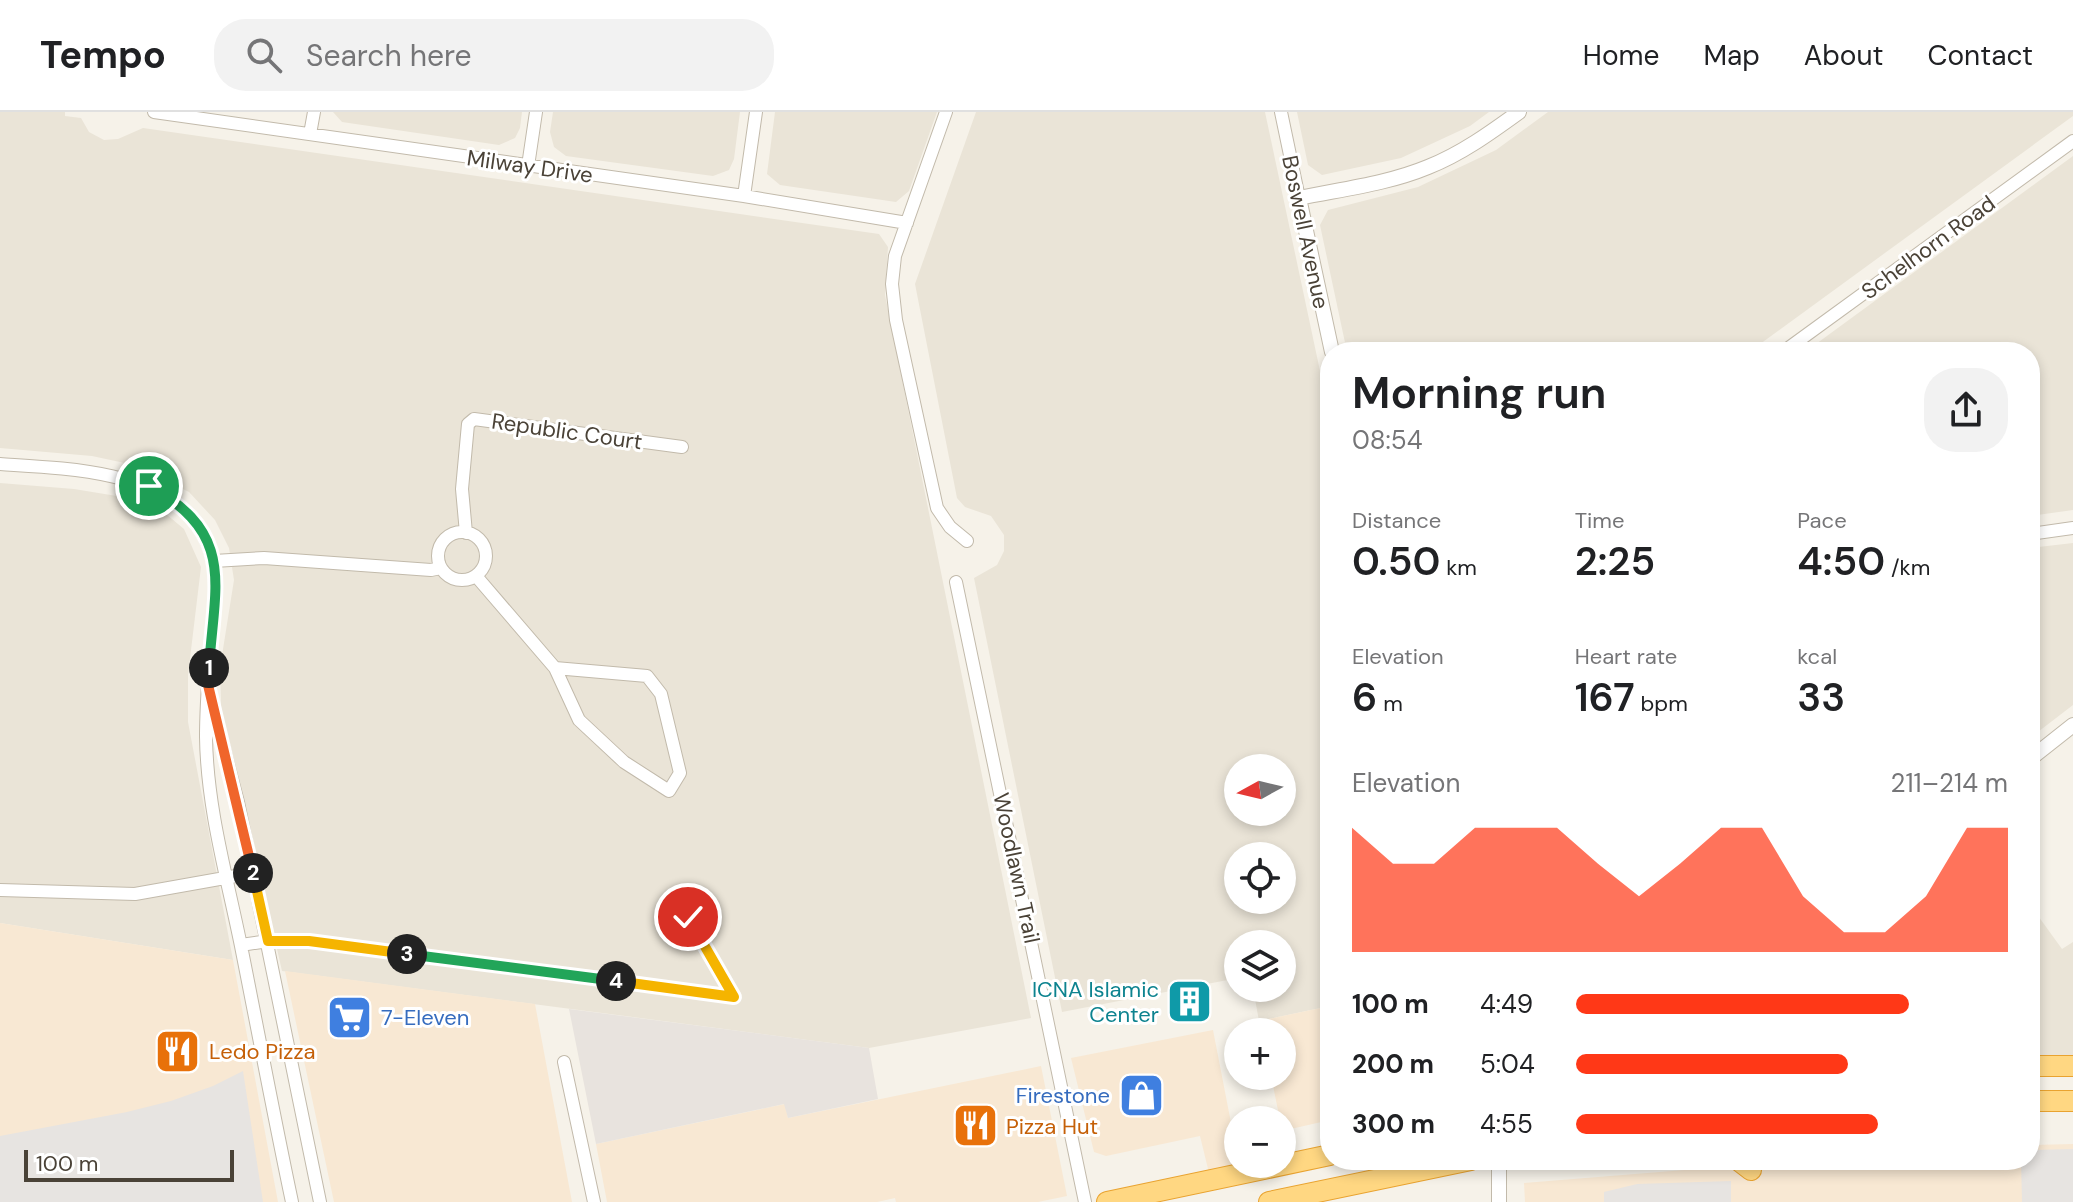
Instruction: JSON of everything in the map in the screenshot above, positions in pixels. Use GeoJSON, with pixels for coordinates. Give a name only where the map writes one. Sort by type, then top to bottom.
{"type":"FeatureCollection","features":[{"type":"Feature","properties":{"kind":"highway"},"geometry":{"type":"LineString","coordinates":[[2040,1066],[2073,1066]]}},
{"type":"Feature","properties":{"kind":"highway"},"geometry":{"type":"LineString","coordinates":[[2040,1101],[2073,1101]]}},
{"type":"Feature","properties":{"kind":"highway"},"geometry":{"type":"LineString","coordinates":[[1107,1202],[1320,1157]]}},
{"type":"Feature","properties":{"kind":"highway"},"geometry":{"type":"LineString","coordinates":[[1269,1202],[1423,1170]]}},
{"type":"Feature","properties":{"kind":"street","name":"Milway Drive"},"geometry":{"type":"LineString","coordinates":[[154,112],[744,196],[907,223]]}},
{"type":"Feature","properties":{"kind":"street"},"geometry":{"type":"LineString","coordinates":[[310,134],[314,112]]}},
{"type":"Feature","properties":{"kind":"street"},"geometry":{"type":"LineString","coordinates":[[528,166],[536,112]]}},
{"type":"Feature","properties":{"kind":"street"},"geometry":{"type":"LineString","coordinates":[[744,196],[756,112]]}},
{"type":"Feature","properties":{"kind":"street"},"geometry":{"type":"LineString","coordinates":[[946,112],[895,256],[892,284],[896,320],[937,508],[950,527],[967,541]]}},
{"type":"Feature","properties":{"kind":"street","name":"Boswell Avenue"},"geometry":{"type":"LineString","coordinates":[[1281,112],[1330,342]]}},
{"type":"Feature","properties":{"kind":"street"},"geometry":{"type":"LineString","coordinates":[[1299,198],[1395,178],[1427,168],[1458,153],[1519,112]]}},
{"type":"Feature","properties":{"kind":"street","name":"Schelhorn Road"},"geometry":{"type":"LineString","coordinates":[[1797,342],[2073,141]]}},
{"type":"Feature","properties":{"kind":"street","name":"Republic Court"},"geometry":{"type":"LineString","coordinates":[[476,576],[485,563],[486,553],[475,536],[466,533],[462,489],[468,424],[474,419],[682,447]]}},
{"type":"Feature","properties":{"kind":"street"},"geometry":{"type":"LineString","coordinates":[[0,464],[37,466],[149,486],[186,511],[201,531],[214,561],[217,599],[208,685],[206,752],[212,807],[292,1202]]}},
{"type":"Feature","properties":{"kind":"street"},"geometry":{"type":"LineString","coordinates":[[2040,533],[2073,528]]}},
{"type":"Feature","properties":{"kind":"street"},"geometry":{"type":"LineString","coordinates":[[466,533],[447,537],[441,545],[438,555],[441,568],[453,579],[476,576],[555,668],[579,720],[624,762],[669,791],[680,773],[661,694],[647,676],[555,668]]}},
{"type":"Feature","properties":{"kind":"street"},"geometry":{"type":"LineString","coordinates":[[214,561],[264,558],[431,570],[441,568]]}},
{"type":"Feature","properties":{"kind":"street","name":"Woodlawn Trail"},"geometry":{"type":"LineString","coordinates":[[956,582],[1085,1202]]}},
{"type":"Feature","properties":{"kind":"street"},"geometry":{"type":"LineString","coordinates":[[208,685],[268,941],[320,1202]]}},
{"type":"Feature","properties":{"kind":"street"},"geometry":{"type":"LineString","coordinates":[[2040,751],[2073,725]]}},
{"type":"Feature","properties":{"kind":"street"},"geometry":{"type":"LineString","coordinates":[[0,890],[135,894],[253,873]]}},
{"type":"Feature","properties":{"kind":"street"},"geometry":{"type":"LineString","coordinates":[[241,945],[268,941],[309,941],[734,997],[688,917]]}},
{"type":"Feature","properties":{"kind":"street"},"geometry":{"type":"LineString","coordinates":[[564,1062],[594,1202]]}},
{"type":"Feature","properties":{"kind":"street"},"geometry":{"type":"LineString","coordinates":[[1498,1200],[1499,1170]]}},
{"type":"Feature","properties":{"kind":"shaded area"},"geometry":{"type":"Polygon","coordinates":[[[0,112],[65,112],[65,116],[81,118],[89,132],[104,140],[118,139],[143,128],[879,234],[888,247],[885,295],[1031,1018],[869,1048],[282,971],[244,803],[222,736],[220,668],[234,580],[229,548],[215,520],[189,492],[134,465],[92,456],[0,448],[0,112]]]}},
{"type":"Feature","properties":{"kind":"shaded area"},"geometry":{"type":"Polygon","coordinates":[[[333,112],[522,112],[515,138],[499,145],[342,122],[333,112]]]}},
{"type":"Feature","properties":{"kind":"shaded area"},"geometry":{"type":"Polygon","coordinates":[[[553,112],[740,112],[734,159],[729,170],[713,176],[566,156],[554,147],[550,132],[553,112]]]}},
{"type":"Feature","properties":{"kind":"shaded area"},"geometry":{"type":"Polygon","coordinates":[[[775,112],[937,112],[909,191],[896,202],[780,185],[767,174],[775,112]]]}},
{"type":"Feature","properties":{"kind":"shaded area"},"geometry":{"type":"Polygon","coordinates":[[[976,112],[1265,112],[1320,371],[1320,1008],[1258,1018],[1256,1002],[1296,1002],[1296,930],[1224,930],[1224,981],[1062,1012],[974,578],[997,565],[1004,551],[1004,535],[991,516],[965,507],[957,498],[915,284],[976,112]]]}},
{"type":"Feature","properties":{"kind":"shaded area"},"geometry":{"type":"Polygon","coordinates":[[[1297,112],[1489,112],[1470,126],[1401,158],[1322,175],[1308,165],[1297,112]]]}},
{"type":"Feature","properties":{"kind":"shaded area"},"geometry":{"type":"Polygon","coordinates":[[[1548,112],[2073,112],[2073,116],[1763,342],[1345,342],[1320,225],[1328,210],[1418,187],[1496,150],[1548,112]]]}},
{"type":"Feature","properties":{"kind":"shaded area"},"geometry":{"type":"Polygon","coordinates":[[[2073,156],[2073,510],[2040,515],[2040,342],[1819,342],[2073,156]]]}},
{"type":"Feature","properties":{"kind":"shaded area"},"geometry":{"type":"Polygon","coordinates":[[[0,483],[74,489],[135,499],[160,509],[184,529],[201,567],[188,675],[188,722],[233,960],[0,923],[0,483]]]}},
{"type":"Feature","properties":{"kind":"shaded area"},"geometry":{"type":"Polygon","coordinates":[[[2073,543],[2073,705],[2040,730],[2040,547],[2073,543]]]}},
{"type":"Feature","properties":{"kind":"shaded area"},"geometry":{"type":"Polygon","coordinates":[[[2040,919],[2062,949],[2073,942],[2073,1057],[2040,1058],[2040,919]]]}},
{"type":"Feature","properties":{"kind":"shaded area"},"geometry":{"type":"Polygon","coordinates":[[[0,923],[233,960],[278,1202],[0,1202],[0,923]]]}},
{"type":"Feature","properties":{"kind":"shaded area"},"geometry":{"type":"Polygon","coordinates":[[[285,971],[535,1004],[572,1202],[334,1202],[285,971]]]}},
{"type":"Feature","properties":{"kind":"shaded area"},"geometry":{"type":"Polygon","coordinates":[[[1320,1008],[1320,1122],[1296,1128],[1296,1106],[1277,1106],[1274,1090],[1296,1090],[1296,1018],[1273,1018],[1320,1008]]]}},
{"type":"Feature","properties":{"kind":"shaded area"},"geometry":{"type":"Polygon","coordinates":[[[569,1009],[869,1048],[878,1099],[788,1118],[784,1104],[596,1144],[569,1009]]]}},
{"type":"Feature","properties":{"kind":"shaded area"},"geometry":{"type":"Polygon","coordinates":[[[1213,1030],[1228,1106],[1224,1106],[1224,1168],[1209,1173],[1200,1136],[1106,1156],[1094,1152],[1071,1058],[1213,1030]]]}},
{"type":"Feature","properties":{"kind":"shaded area"},"geometry":{"type":"Polygon","coordinates":[[[1041,1066],[1067,1196],[1038,1202],[896,1202],[895,1198],[877,1202],[607,1202],[596,1144],[785,1104],[788,1118],[1041,1066]]]}},
{"type":"Feature","properties":{"kind":"shaded area"},"geometry":{"type":"Polygon","coordinates":[[[243,1071],[263,1202],[0,1202],[0,1136],[171,1101],[243,1071]]]}},
{"type":"Feature","properties":{"kind":"shaded area"},"geometry":{"type":"Polygon","coordinates":[[[2073,1144],[2073,1202],[1525,1202],[1524,1183],[1684,1170],[2040,1170],[2040,1145],[2073,1144]]]}},
{"type":"Feature","properties":{"kind":"shaded area"},"geometry":{"type":"Polygon","coordinates":[[[2073,1149],[2073,1202],[2022,1202],[2021,1170],[2040,1170],[2040,1150],[2073,1149]]]}},
{"type":"Feature","properties":{"kind":"shaded area"},"geometry":{"type":"Polygon","coordinates":[[[1731,1181],[1731,1202],[1604,1202],[1604,1192],[1637,1184],[1731,1181]]]}},
{"type":"Feature","properties":{"kind":"place","name":"ICNA Islamic Center"},"geometry":{"type":"Point","coordinates":[1190,1002]}},
{"type":"Feature","properties":{"kind":"place","name":"7-Eleven"},"geometry":{"type":"Point","coordinates":[350,1017]}},
{"type":"Feature","properties":{"kind":"place","name":"Ledo Pizza"},"geometry":{"type":"Point","coordinates":[178,1051]}},
{"type":"Feature","properties":{"kind":"place","name":"Firestone"},"geometry":{"type":"Point","coordinates":[1141,1095]}},
{"type":"Feature","properties":{"kind":"place","name":"Pizza Hut"},"geometry":{"type":"Point","coordinates":[975,1126]}},
{"type":"Feature","properties":{"kind":"route"},"geometry":{"type":"LineString","coordinates":[[149,486],[186,511],[201,531],[214,561],[217,599],[208,685],[238,802],[268,941],[309,941],[734,997],[688,917]]}}]}
